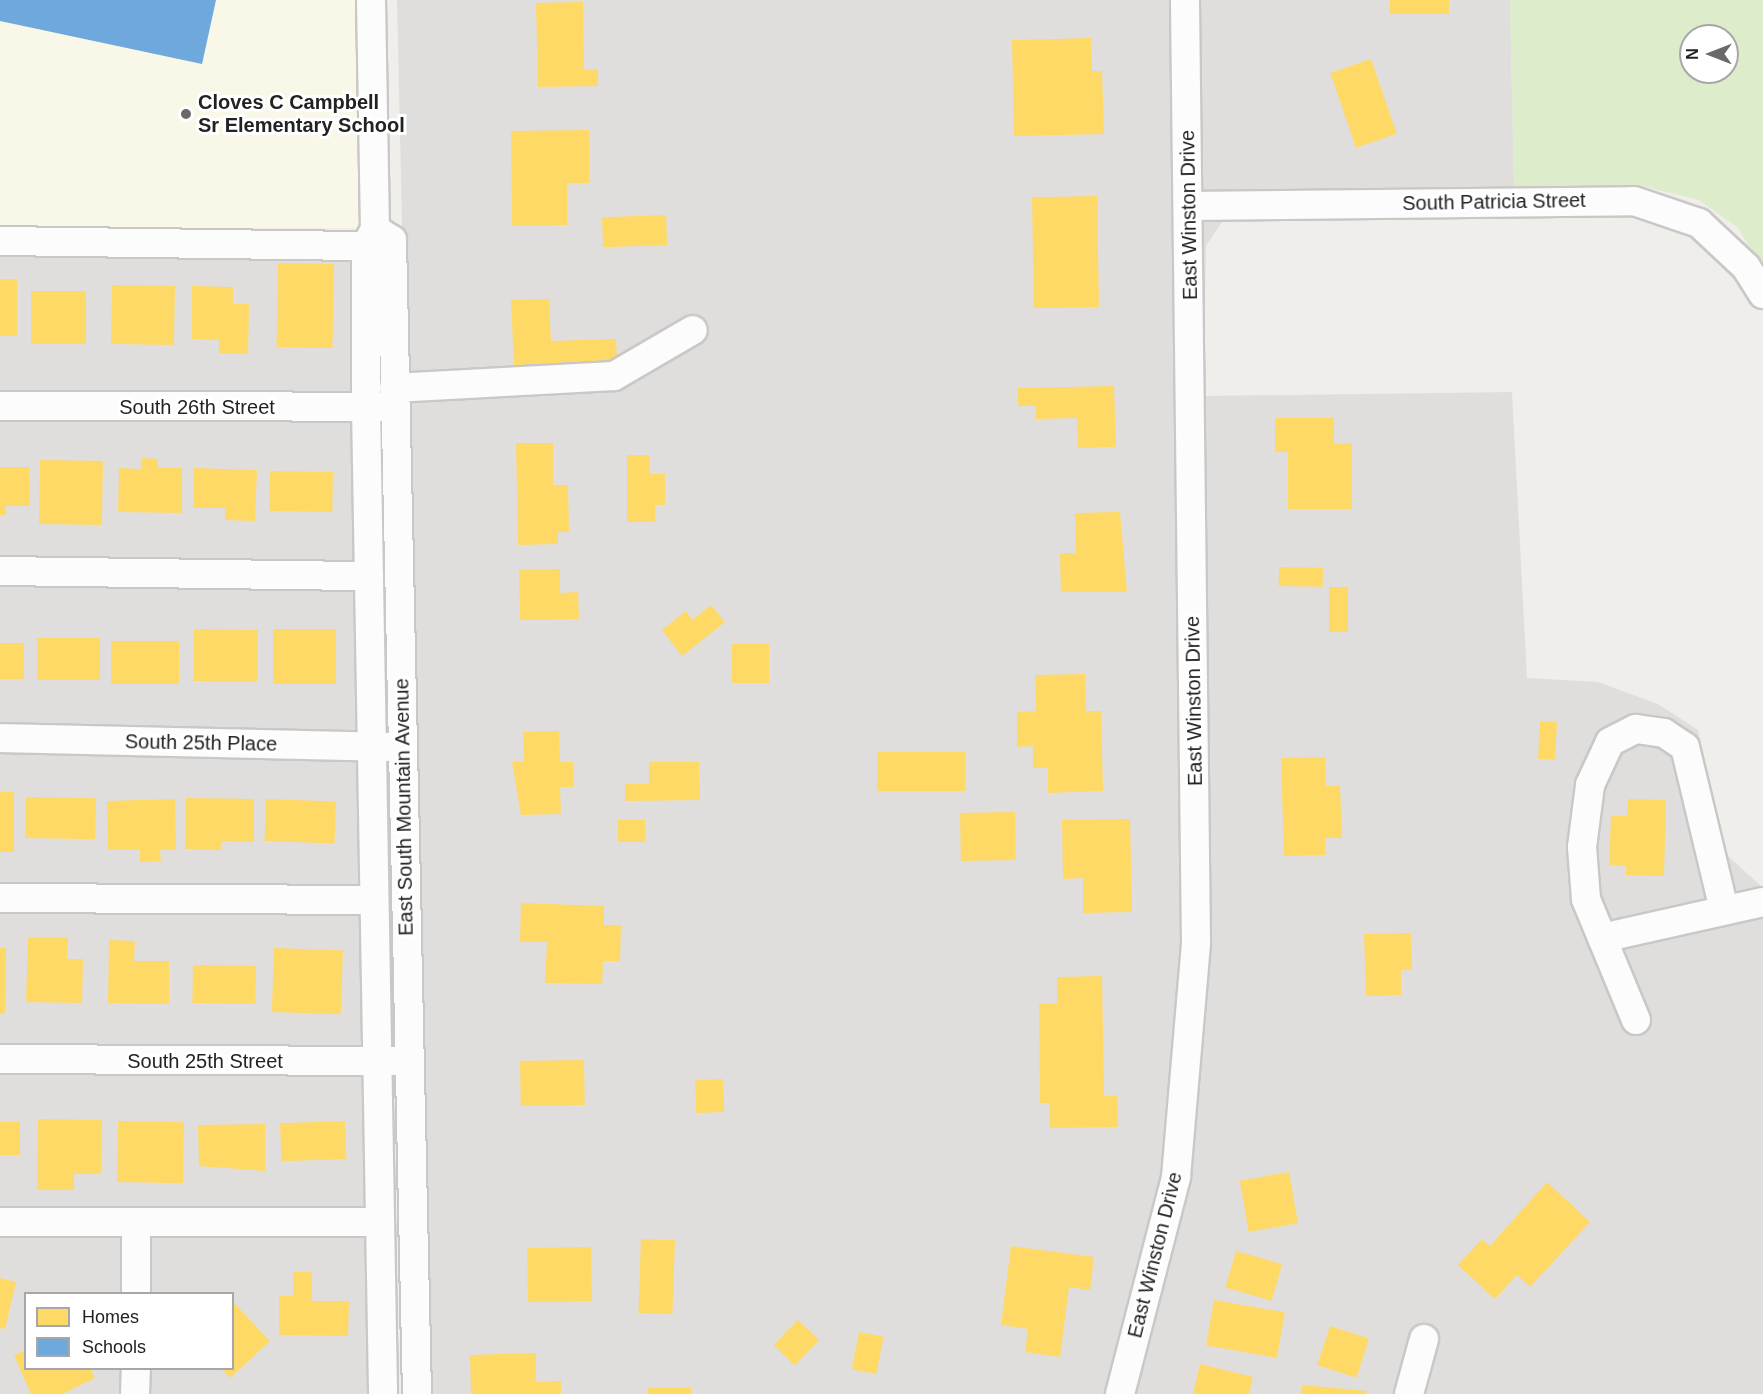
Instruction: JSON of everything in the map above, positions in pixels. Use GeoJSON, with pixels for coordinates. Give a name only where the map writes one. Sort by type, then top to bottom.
{"type":"FeatureCollection","features":[{"type":"Feature","properties":{"kind":"street","name":"East South Mountain Avenue"},"geometry":{"type":"LineString","coordinates":[[371,0],[370,238],[366,407],[384,1394]]}},
{"type":"Feature","properties":{"kind":"street","name":"East Winston Drive"},"geometry":{"type":"LineString","coordinates":[[1120,1394],[1176,1177],[1196,944],[1185,0]]}},
{"type":"Feature","properties":{"kind":"street","name":"South Patricia Street"},"geometry":{"type":"LineString","coordinates":[[1189,206],[1634,201],[1699,223],[1746,267],[1763,294]]}},
{"type":"Feature","properties":{"kind":"street","name":"East South Mountain Avenue"},"geometry":{"type":"LineString","coordinates":[[370,238],[392,240],[417,1394]]}},
{"type":"Feature","properties":{"kind":"street"},"geometry":{"type":"LineString","coordinates":[[0,242],[370,238]]}},
{"type":"Feature","properties":{"kind":"street","name":"South 26th Street"},"geometry":{"type":"LineString","coordinates":[[0,406],[366,407],[394,398],[614,376],[693,330]]}},
{"type":"Feature","properties":{"kind":"street"},"geometry":{"type":"LineString","coordinates":[[0,571],[369,576]]}},
{"type":"Feature","properties":{"kind":"street"},"geometry":{"type":"LineString","coordinates":[[1636,1020],[1586,899],[1582,847],[1590,784],[1610,742],[1636,729],[1664,733],[1685,747],[1724,910]]}},
{"type":"Feature","properties":{"kind":"street","name":"South 25th Place"},"geometry":{"type":"LineString","coordinates":[[0,738],[403,747]]}},
{"type":"Feature","properties":{"kind":"street"},"geometry":{"type":"LineString","coordinates":[[0,898],[374,900]]}},
{"type":"Feature","properties":{"kind":"street"},"geometry":{"type":"LineString","coordinates":[[1602,939],[1763,902]]}},
{"type":"Feature","properties":{"kind":"street","name":"South 25th Street"},"geometry":{"type":"LineString","coordinates":[[0,1059],[377,1062],[410,1060]]}},
{"type":"Feature","properties":{"kind":"street"},"geometry":{"type":"LineString","coordinates":[[0,1222],[136,1224],[380,1222]]}},
{"type":"Feature","properties":{"kind":"street"},"geometry":{"type":"LineString","coordinates":[[136,1224],[136,1292]]}},
{"type":"Feature","properties":{"kind":"street"},"geometry":{"type":"LineString","coordinates":[[1409,1394],[1424,1339]]}},
{"type":"Feature","properties":{"kind":"street"},"geometry":{"type":"LineString","coordinates":[[135,1394],[136,1370]]}},
{"type":"Feature","properties":{"kind":"shaded area","name":"Cloves C Campbell Sr Elementary School"},"geometry":{"type":"Polygon","coordinates":[[[0,0],[371,0],[371,228],[0,228],[0,0]]]}},
{"type":"Feature","properties":{"kind":"shaded area"},"geometry":{"type":"Polygon","coordinates":[[[397,0],[1510,0],[1514,187],[1240,195],[1206,246],[1203,396],[1512,392],[1527,678],[1598,682],[1658,704],[1698,730],[1726,854],[1763,888],[1763,1394],[428,1394],[397,0]]]}},
{"type":"Feature","properties":{"kind":"shaded area"},"geometry":{"type":"Polygon","coordinates":[[[0,252],[355,258],[375,1394],[0,1394],[0,252]]]}},
{"type":"Feature","properties":{"kind":"green space"},"geometry":{"type":"Polygon","coordinates":[[[1510,0],[1763,0],[1763,268],[1737,227],[1699,200],[1638,185],[1514,187],[1510,0]]]}},
{"type":"Feature","properties":{"kind":"building: Homes"},"geometry":{"type":"Polygon","coordinates":[[[1390,0],[1449,0],[1449,14],[1390,14],[1390,0]]]}},
{"type":"Feature","properties":{"kind":"building: Homes"},"geometry":{"type":"Polygon","coordinates":[[[583,2],[584,70],[598,69],[598,86],[538,87],[536,3],[583,2]]]}},
{"type":"Feature","properties":{"kind":"building: Homes"},"geometry":{"type":"Polygon","coordinates":[[[1091,38],[1092,71],[1102,71],[1104,134],[1014,136],[1012,40],[1091,38]]]}},
{"type":"Feature","properties":{"kind":"building: Homes"},"geometry":{"type":"Polygon","coordinates":[[[1371,59],[1397,134],[1356,148],[1330,73],[1371,59]]]}},
{"type":"Feature","properties":{"kind":"building: Homes"},"geometry":{"type":"Polygon","coordinates":[[[589,130],[589,183],[567,183],[567,225],[512,226],[511,131],[589,130]]]}},
{"type":"Feature","properties":{"kind":"building: Homes"},"geometry":{"type":"Polygon","coordinates":[[[1097,196],[1099,307],[1034,308],[1032,197],[1097,196]]]}},
{"type":"Feature","properties":{"kind":"building: Homes"},"geometry":{"type":"Polygon","coordinates":[[[666,215],[667,245],[603,247],[602,217],[666,215]]]}},
{"type":"Feature","properties":{"kind":"building: Homes"},"geometry":{"type":"Polygon","coordinates":[[[278,263],[334,264],[333,348],[277,347],[278,263]]]}},
{"type":"Feature","properties":{"kind":"building: Homes"},"geometry":{"type":"Polygon","coordinates":[[[0,279],[17,279],[17,336],[0,336],[0,279]]]}},
{"type":"Feature","properties":{"kind":"building: Homes"},"geometry":{"type":"Polygon","coordinates":[[[112,285],[175,286],[174,345],[111,344],[112,285]]]}},
{"type":"Feature","properties":{"kind":"building: Homes"},"geometry":{"type":"Polygon","coordinates":[[[192,286],[233,287],[233,304],[249,304],[248,354],[219,353],[219,340],[192,339],[192,286]]]}},
{"type":"Feature","properties":{"kind":"building: Homes"},"geometry":{"type":"Polygon","coordinates":[[[31,291],[86,291],[86,344],[31,344],[31,291]]]}},
{"type":"Feature","properties":{"kind":"building: Homes"},"geometry":{"type":"Polygon","coordinates":[[[549,299],[551,341],[616,339],[617,364],[514,368],[511,300],[549,299]]]}},
{"type":"Feature","properties":{"kind":"building: Homes"},"geometry":{"type":"Polygon","coordinates":[[[1114,386],[1116,447],[1078,448],[1077,418],[1036,419],[1036,406],[1018,406],[1018,388],[1114,386]]]}},
{"type":"Feature","properties":{"kind":"building: Homes"},"geometry":{"type":"Polygon","coordinates":[[[1275,418],[1334,418],[1334,444],[1352,443],[1352,509],[1288,509],[1288,452],[1275,452],[1275,418]]]}},
{"type":"Feature","properties":{"kind":"building: Homes"},"geometry":{"type":"Polygon","coordinates":[[[516,443],[553,443],[553,485],[568,485],[569,532],[558,532],[558,544],[518,545],[516,443]]]}},
{"type":"Feature","properties":{"kind":"building: Homes"},"geometry":{"type":"Polygon","coordinates":[[[627,455],[649,455],[650,474],[665,474],[665,505],[655,505],[655,522],[627,522],[627,455]]]}},
{"type":"Feature","properties":{"kind":"building: Homes"},"geometry":{"type":"Polygon","coordinates":[[[142,458],[158,459],[158,468],[182,468],[182,513],[118,512],[119,468],[141,469],[142,458]]]}},
{"type":"Feature","properties":{"kind":"building: Homes"},"geometry":{"type":"Polygon","coordinates":[[[40,460],[103,461],[102,525],[39,524],[40,460]]]}},
{"type":"Feature","properties":{"kind":"building: Homes"},"geometry":{"type":"Polygon","coordinates":[[[0,467],[29,467],[30,506],[6,506],[6,515],[0,515],[0,467]]]}},
{"type":"Feature","properties":{"kind":"building: Homes"},"geometry":{"type":"Polygon","coordinates":[[[194,468],[257,470],[255,521],[225,520],[225,508],[193,508],[194,468]]]}},
{"type":"Feature","properties":{"kind":"building: Homes"},"geometry":{"type":"Polygon","coordinates":[[[270,471],[333,472],[332,512],[269,511],[270,471]]]}},
{"type":"Feature","properties":{"kind":"building: Homes"},"geometry":{"type":"Polygon","coordinates":[[[1120,512],[1127,592],[1061,592],[1060,553],[1076,553],[1075,513],[1120,512]]]}},
{"type":"Feature","properties":{"kind":"building: Homes"},"geometry":{"type":"Polygon","coordinates":[[[1279,567],[1323,568],[1323,587],[1279,586],[1279,567]]]}},
{"type":"Feature","properties":{"kind":"building: Homes"},"geometry":{"type":"Polygon","coordinates":[[[560,569],[560,593],[578,592],[579,619],[520,620],[519,570],[560,569]]]}},
{"type":"Feature","properties":{"kind":"building: Homes"},"geometry":{"type":"Polygon","coordinates":[[[1329,587],[1348,587],[1348,632],[1329,632],[1329,587]]]}},
{"type":"Feature","properties":{"kind":"building: Homes"},"geometry":{"type":"Polygon","coordinates":[[[711,605],[725,622],[682,656],[662,630],[686,611],[692,620],[711,605]]]}},
{"type":"Feature","properties":{"kind":"building: Homes"},"geometry":{"type":"Polygon","coordinates":[[[194,629],[258,630],[257,682],[193,681],[194,629]]]}},
{"type":"Feature","properties":{"kind":"building: Homes"},"geometry":{"type":"Polygon","coordinates":[[[273,629],[336,629],[336,684],[273,684],[273,629]]]}},
{"type":"Feature","properties":{"kind":"building: Homes"},"geometry":{"type":"Polygon","coordinates":[[[37,638],[100,638],[100,680],[37,680],[37,638]]]}},
{"type":"Feature","properties":{"kind":"building: Homes"},"geometry":{"type":"Polygon","coordinates":[[[111,641],[179,641],[179,684],[111,684],[111,641]]]}},
{"type":"Feature","properties":{"kind":"building: Homes"},"geometry":{"type":"Polygon","coordinates":[[[0,643],[24,643],[24,679],[0,679],[0,643]]]}},
{"type":"Feature","properties":{"kind":"building: Homes"},"geometry":{"type":"Polygon","coordinates":[[[732,644],[769,644],[769,683],[732,683],[732,644]]]}},
{"type":"Feature","properties":{"kind":"building: Homes"},"geometry":{"type":"Polygon","coordinates":[[[1085,674],[1086,711],[1101,711],[1103,791],[1048,793],[1048,768],[1033,768],[1033,746],[1017,747],[1017,712],[1036,711],[1035,675],[1085,674]]]}},
{"type":"Feature","properties":{"kind":"building: Homes"},"geometry":{"type":"Polygon","coordinates":[[[1540,721],[1557,722],[1555,760],[1538,759],[1540,721]]]}},
{"type":"Feature","properties":{"kind":"building: Homes"},"geometry":{"type":"Polygon","coordinates":[[[559,731],[560,762],[573,762],[574,787],[560,787],[561,814],[521,815],[512,762],[524,762],[523,732],[559,731]]]}},
{"type":"Feature","properties":{"kind":"building: Homes"},"geometry":{"type":"Polygon","coordinates":[[[877,752],[965,752],[965,791],[877,791],[877,752]]]}},
{"type":"Feature","properties":{"kind":"building: Homes"},"geometry":{"type":"Polygon","coordinates":[[[1325,757],[1326,786],[1340,786],[1342,838],[1325,838],[1325,855],[1284,856],[1281,758],[1325,757]]]}},
{"type":"Feature","properties":{"kind":"building: Homes"},"geometry":{"type":"Polygon","coordinates":[[[649,762],[699,762],[700,800],[625,801],[625,784],[649,784],[649,762]]]}},
{"type":"Feature","properties":{"kind":"building: Homes"},"geometry":{"type":"Polygon","coordinates":[[[0,792],[14,792],[14,852],[0,852],[0,792]]]}},
{"type":"Feature","properties":{"kind":"building: Homes"},"geometry":{"type":"Polygon","coordinates":[[[26,797],[96,798],[95,839],[25,838],[26,797]]]}},
{"type":"Feature","properties":{"kind":"building: Homes"},"geometry":{"type":"Polygon","coordinates":[[[186,798],[254,799],[254,842],[221,841],[221,850],[185,849],[186,798]]]}},
{"type":"Feature","properties":{"kind":"building: Homes"},"geometry":{"type":"Polygon","coordinates":[[[175,799],[176,849],[160,850],[161,861],[140,862],[140,849],[108,850],[107,801],[175,799]]]}},
{"type":"Feature","properties":{"kind":"building: Homes"},"geometry":{"type":"Polygon","coordinates":[[[266,799],[336,801],[334,843],[265,841],[266,799]]]}},
{"type":"Feature","properties":{"kind":"building: Homes"},"geometry":{"type":"Polygon","coordinates":[[[1628,799],[1666,800],[1664,876],[1626,875],[1626,866],[1609,865],[1611,816],[1627,816],[1628,799]]]}},
{"type":"Feature","properties":{"kind":"building: Homes"},"geometry":{"type":"Polygon","coordinates":[[[1015,812],[1016,860],[961,861],[960,813],[1015,812]]]}},
{"type":"Feature","properties":{"kind":"building: Homes"},"geometry":{"type":"Polygon","coordinates":[[[1130,819],[1132,912],[1083,913],[1083,878],[1063,879],[1062,820],[1130,819]]]}},
{"type":"Feature","properties":{"kind":"building: Homes"},"geometry":{"type":"Polygon","coordinates":[[[618,820],[645,820],[645,842],[618,842],[618,820]]]}},
{"type":"Feature","properties":{"kind":"building: Homes"},"geometry":{"type":"Polygon","coordinates":[[[521,903],[604,906],[604,925],[621,925],[620,961],[603,961],[602,984],[545,983],[547,942],[520,942],[521,903]]]}},
{"type":"Feature","properties":{"kind":"building: Homes"},"geometry":{"type":"Polygon","coordinates":[[[1411,933],[1412,970],[1401,970],[1401,995],[1366,996],[1364,934],[1411,933]]]}},
{"type":"Feature","properties":{"kind":"building: Homes"},"geometry":{"type":"Polygon","coordinates":[[[28,937],[68,938],[67,959],[83,959],[82,1003],[26,1002],[28,937]]]}},
{"type":"Feature","properties":{"kind":"building: Homes"},"geometry":{"type":"Polygon","coordinates":[[[109,940],[135,941],[134,961],[169,961],[169,1004],[108,1003],[109,940]]]}},
{"type":"Feature","properties":{"kind":"building: Homes"},"geometry":{"type":"Polygon","coordinates":[[[0,948],[6,948],[5,1014],[0,1014],[0,948]]]}},
{"type":"Feature","properties":{"kind":"building: Homes"},"geometry":{"type":"Polygon","coordinates":[[[274,948],[343,950],[341,1014],[272,1012],[274,948]]]}},
{"type":"Feature","properties":{"kind":"building: Homes"},"geometry":{"type":"Polygon","coordinates":[[[193,965],[256,966],[255,1004],[192,1003],[193,965]]]}},
{"type":"Feature","properties":{"kind":"building: Homes"},"geometry":{"type":"Polygon","coordinates":[[[1102,976],[1104,1096],[1117,1095],[1118,1127],[1050,1128],[1049,1103],[1040,1103],[1039,1004],[1057,1004],[1057,977],[1102,976]]]}},
{"type":"Feature","properties":{"kind":"building: Homes"},"geometry":{"type":"Polygon","coordinates":[[[584,1060],[585,1105],[521,1106],[520,1061],[584,1060]]]}},
{"type":"Feature","properties":{"kind":"building: Homes"},"geometry":{"type":"Polygon","coordinates":[[[723,1079],[724,1112],[696,1113],[695,1080],[723,1079]]]}},
{"type":"Feature","properties":{"kind":"building: Homes"},"geometry":{"type":"Polygon","coordinates":[[[38,1119],[102,1120],[101,1174],[74,1174],[74,1190],[37,1190],[38,1119]]]}},
{"type":"Feature","properties":{"kind":"building: Homes"},"geometry":{"type":"Polygon","coordinates":[[[118,1121],[184,1122],[183,1183],[117,1182],[118,1121]]]}},
{"type":"Feature","properties":{"kind":"building: Homes"},"geometry":{"type":"Polygon","coordinates":[[[345,1121],[346,1159],[281,1161],[280,1123],[345,1121]]]}},
{"type":"Feature","properties":{"kind":"building: Homes"},"geometry":{"type":"Polygon","coordinates":[[[0,1122],[20,1122],[20,1155],[0,1155],[0,1122]]]}},
{"type":"Feature","properties":{"kind":"building: Homes"},"geometry":{"type":"Polygon","coordinates":[[[265,1124],[265,1171],[199,1166],[198,1125],[265,1124]]]}},
{"type":"Feature","properties":{"kind":"building: Homes"},"geometry":{"type":"Polygon","coordinates":[[[1289,1172],[1298,1223],[1249,1232],[1240,1181],[1289,1172]]]}},
{"type":"Feature","properties":{"kind":"building: Homes"},"geometry":{"type":"Polygon","coordinates":[[[1547,1182],[1590,1222],[1530,1287],[1517,1275],[1495,1299],[1458,1265],[1482,1239],[1490,1246],[1547,1182]]]}},
{"type":"Feature","properties":{"kind":"building: Homes"},"geometry":{"type":"Polygon","coordinates":[[[641,1239],[675,1240],[672,1314],[638,1313],[641,1239]]]}},
{"type":"Feature","properties":{"kind":"building: Homes"},"geometry":{"type":"Polygon","coordinates":[[[1011,1246],[1094,1257],[1090,1290],[1069,1287],[1060,1357],[1025,1352],[1028,1329],[1001,1325],[1011,1246]]]}},
{"type":"Feature","properties":{"kind":"building: Homes"},"geometry":{"type":"Polygon","coordinates":[[[591,1247],[592,1301],[528,1302],[527,1248],[591,1247]]]}},
{"type":"Feature","properties":{"kind":"building: Homes"},"geometry":{"type":"Polygon","coordinates":[[[1236,1251],[1282,1264],[1272,1301],[1226,1288],[1236,1251]]]}},
{"type":"Feature","properties":{"kind":"building: Homes"},"geometry":{"type":"Polygon","coordinates":[[[293,1272],[312,1272],[312,1301],[349,1301],[348,1336],[279,1335],[279,1296],[293,1296],[293,1272]]]}},
{"type":"Feature","properties":{"kind":"building: Homes"},"geometry":{"type":"Polygon","coordinates":[[[0,1278],[16,1282],[5,1329],[0,1328],[0,1278]]]}},
{"type":"Feature","properties":{"kind":"building: Homes"},"geometry":{"type":"Polygon","coordinates":[[[1214,1300],[1285,1313],[1277,1358],[1206,1345],[1214,1300]]]}},
{"type":"Feature","properties":{"kind":"building: Homes"},"geometry":{"type":"Polygon","coordinates":[[[234,1303],[270,1341],[230,1378],[223,1370],[234,1370],[234,1303]]]}},
{"type":"Feature","properties":{"kind":"building: Homes"},"geometry":{"type":"Polygon","coordinates":[[[798,1320],[819,1340],[795,1365],[774,1345],[798,1320]]]}},
{"type":"Feature","properties":{"kind":"building: Homes"},"geometry":{"type":"Polygon","coordinates":[[[1330,1326],[1369,1339],[1356,1378],[1317,1365],[1330,1326]]]}},
{"type":"Feature","properties":{"kind":"building: Homes"},"geometry":{"type":"Polygon","coordinates":[[[859,1332],[884,1337],[876,1374],[852,1369],[859,1332]]]}},
{"type":"Feature","properties":{"kind":"building: Homes"},"geometry":{"type":"Polygon","coordinates":[[[24,1351],[24,1370],[91,1370],[95,1378],[62,1394],[31,1394],[14,1355],[24,1351]]]}},
{"type":"Feature","properties":{"kind":"building: Homes"},"geometry":{"type":"Polygon","coordinates":[[[536,1353],[536,1382],[561,1381],[561,1394],[471,1394],[470,1355],[536,1353]]]}},
{"type":"Feature","properties":{"kind":"building: Homes"},"geometry":{"type":"Polygon","coordinates":[[[1200,1364],[1253,1377],[1249,1394],[1193,1394],[1200,1364]]]}},
{"type":"Feature","properties":{"kind":"building: Homes"},"geometry":{"type":"Polygon","coordinates":[[[1302,1385],[1367,1391],[1366,1394],[1301,1394],[1302,1385]]]}},
{"type":"Feature","properties":{"kind":"building: Homes"},"geometry":{"type":"Polygon","coordinates":[[[648,1388],[691,1388],[691,1394],[648,1394],[648,1388]]]}},
{"type":"Feature","properties":{"kind":"building: Schools"},"geometry":{"type":"Polygon","coordinates":[[[0,0],[216,0],[202,64],[0,21],[0,0]]]}},
{"type":"Feature","properties":{"kind":"place","name":"Cloves C Campbell Sr Elementary School"},"geometry":{"type":"Point","coordinates":[186,114]}}]}
